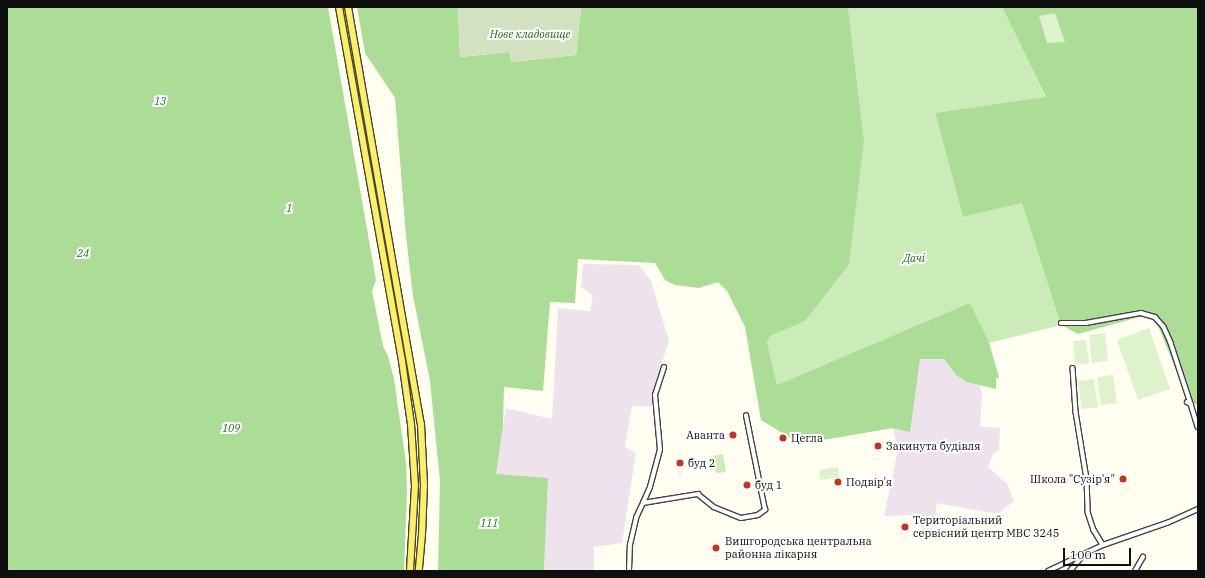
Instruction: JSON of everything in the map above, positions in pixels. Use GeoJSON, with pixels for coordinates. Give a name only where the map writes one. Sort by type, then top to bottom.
{"type":"FeatureCollection","features":[{"type":"Feature","properties":{"kind":"main road"},"geometry":{"type":"LineString","coordinates":[[339,7],[402,361],[411,424],[415,486],[410,571]]}},
{"type":"Feature","properties":{"kind":"main road"},"geometry":{"type":"LineString","coordinates":[[348,7],[421,424],[424,485],[419,571]]}},
{"type":"Feature","properties":{"kind":"street"},"geometry":{"type":"LineString","coordinates":[[1061,323],[1086,323],[1141,313],[1155,317],[1166,333],[1198,427]]}},
{"type":"Feature","properties":{"kind":"street"},"geometry":{"type":"LineString","coordinates":[[629,571],[630,545],[636,518],[650,487],[660,450],[655,395],[664,367]]}},
{"type":"Feature","properties":{"kind":"street"},"geometry":{"type":"LineString","coordinates":[[1073,368],[1076,412],[1087,479],[1088,512],[1094,530],[1103,546]]}},
{"type":"Feature","properties":{"kind":"street"},"geometry":{"type":"LineString","coordinates":[[1186,402],[1191,404]]}},
{"type":"Feature","properties":{"kind":"street"},"geometry":{"type":"LineString","coordinates":[[643,503],[698,494],[714,507],[741,518],[758,515],[765,510],[746,416]]}},
{"type":"Feature","properties":{"kind":"street"},"geometry":{"type":"LineString","coordinates":[[1048,571],[1103,546],[1173,521],[1198,509]]}},
{"type":"Feature","properties":{"kind":"street"},"geometry":{"type":"LineString","coordinates":[[1070,571],[1084,555]]}},
{"type":"Feature","properties":{"kind":"street"},"geometry":{"type":"LineString","coordinates":[[1136,571],[1143,557]]}},
{"type":"Feature","properties":{"kind":"shaded area"},"geometry":{"type":"Polygon","coordinates":[[[583,264],[639,265],[651,281],[669,341],[652,392],[652,407],[632,406],[625,447],[636,453],[622,543],[594,547],[594,571],[544,571],[548,478],[495,475],[506,408],[552,419],[558,308],[590,311],[593,295],[581,287],[583,264]]]}},
{"type":"Feature","properties":{"kind":"shaded area"},"geometry":{"type":"Polygon","coordinates":[[[920,359],[944,359],[956,375],[966,382],[979,385],[982,392],[980,426],[1000,428],[999,450],[993,454],[988,467],[1008,485],[1014,501],[998,514],[937,503],[934,524],[931,524],[932,529],[923,529],[918,515],[884,516],[898,450],[893,428],[920,359]]]}},
{"type":"Feature","properties":{"kind":"green space"},"geometry":{"type":"Polygon","coordinates":[[[7,7],[328,7],[376,280],[372,291],[383,346],[388,356],[394,379],[406,463],[407,492],[404,571],[7,571],[7,7]]]}},
{"type":"Feature","properties":{"kind":"green space","name":"111"},"geometry":{"type":"Polygon","coordinates":[[[357,7],[458,7],[460,57],[510,52],[511,62],[576,55],[581,7],[848,7],[864,140],[849,264],[805,321],[770,336],[767,342],[777,385],[970,303],[989,343],[999,377],[996,379],[996,389],[966,382],[956,375],[944,359],[920,359],[910,432],[893,428],[800,444],[761,420],[745,327],[727,291],[718,282],[699,288],[675,285],[665,280],[655,263],[578,259],[575,303],[550,302],[543,391],[504,387],[503,426],[496,474],[548,478],[544,571],[438,571],[440,481],[430,381],[413,296],[406,236],[395,98],[365,53],[357,7]]]}},
{"type":"Feature","properties":{"kind":"green space","name":"Нове кладовище"},"geometry":{"type":"Polygon","coordinates":[[[458,7],[581,7],[576,55],[511,62],[510,52],[460,57],[458,7]]]}},
{"type":"Feature","properties":{"kind":"green space","name":"Дачі"},"geometry":{"type":"Polygon","coordinates":[[[848,7],[1002,7],[1046,98],[935,113],[963,217],[1022,203],[1061,325],[989,343],[987,340],[899,334],[777,385],[767,342],[770,336],[805,321],[864,140],[848,7]]]}},
{"type":"Feature","properties":{"kind":"green space"},"geometry":{"type":"Polygon","coordinates":[[[1002,7],[1198,7],[1198,403],[1191,407],[1159,328],[1153,318],[1139,317],[1078,334],[1061,325],[1022,203],[963,217],[935,113],[1046,97],[1002,7]]]}},
{"type":"Feature","properties":{"kind":"green space"},"geometry":{"type":"Polygon","coordinates":[[[1055,13],[1065,42],[1047,43],[1039,16],[1055,13]]]}},
{"type":"Feature","properties":{"kind":"green space"},"geometry":{"type":"Polygon","coordinates":[[[1149,328],[1170,389],[1138,400],[1117,340],[1149,328]]]}},
{"type":"Feature","properties":{"kind":"green space"},"geometry":{"type":"Polygon","coordinates":[[[1105,333],[1108,361],[1092,363],[1089,335],[1105,333]]]}},
{"type":"Feature","properties":{"kind":"green space"},"geometry":{"type":"Polygon","coordinates":[[[1086,340],[1089,363],[1075,365],[1073,341],[1086,340]]]}},
{"type":"Feature","properties":{"kind":"green space"},"geometry":{"type":"Polygon","coordinates":[[[1113,375],[1117,403],[1101,405],[1097,377],[1113,375]]]}},
{"type":"Feature","properties":{"kind":"green space"},"geometry":{"type":"Polygon","coordinates":[[[1094,379],[1098,407],[1082,409],[1078,381],[1094,379]]]}},
{"type":"Feature","properties":{"kind":"green space"},"geometry":{"type":"Polygon","coordinates":[[[723,454],[726,472],[717,473],[714,469],[711,470],[709,457],[723,454]]]}},
{"type":"Feature","properties":{"kind":"green space"},"geometry":{"type":"Polygon","coordinates":[[[838,467],[839,477],[820,480],[819,470],[838,467]]]}},
{"type":"Feature","properties":{"kind":"place","name":"Аванта"},"geometry":{"type":"Point","coordinates":[733,435]}},
{"type":"Feature","properties":{"kind":"place","name":"Цегла"},"geometry":{"type":"Point","coordinates":[783,438]}},
{"type":"Feature","properties":{"kind":"place","name":"Закинута будівля"},"geometry":{"type":"Point","coordinates":[878,446]}},
{"type":"Feature","properties":{"kind":"place","name":"буд 2"},"geometry":{"type":"Point","coordinates":[680,463]}},
{"type":"Feature","properties":{"kind":"place","name":"Школа \"Сузір'я\""},"geometry":{"type":"Point","coordinates":[1123,479]}},
{"type":"Feature","properties":{"kind":"place","name":"Подвір'я"},"geometry":{"type":"Point","coordinates":[838,482]}},
{"type":"Feature","properties":{"kind":"place","name":"буд 1"},"geometry":{"type":"Point","coordinates":[747,485]}},
{"type":"Feature","properties":{"kind":"place","name":"Територіальний сервісний центр МВС 3245"},"geometry":{"type":"Point","coordinates":[905,527]}},
{"type":"Feature","properties":{"kind":"place","name":"Вишгородська центральна районна лікарня"},"geometry":{"type":"Point","coordinates":[716,548]}},
{"type":"Feature","properties":{"kind":"park label","name":"13"},"geometry":{"type":"Point","coordinates":[160,101]}},
{"type":"Feature","properties":{"kind":"park label","name":"1"},"geometry":{"type":"Point","coordinates":[289,208]}},
{"type":"Feature","properties":{"kind":"park label","name":"24"},"geometry":{"type":"Point","coordinates":[83,253]}},
{"type":"Feature","properties":{"kind":"park label","name":"109"},"geometry":{"type":"Point","coordinates":[231,428]}}]}
